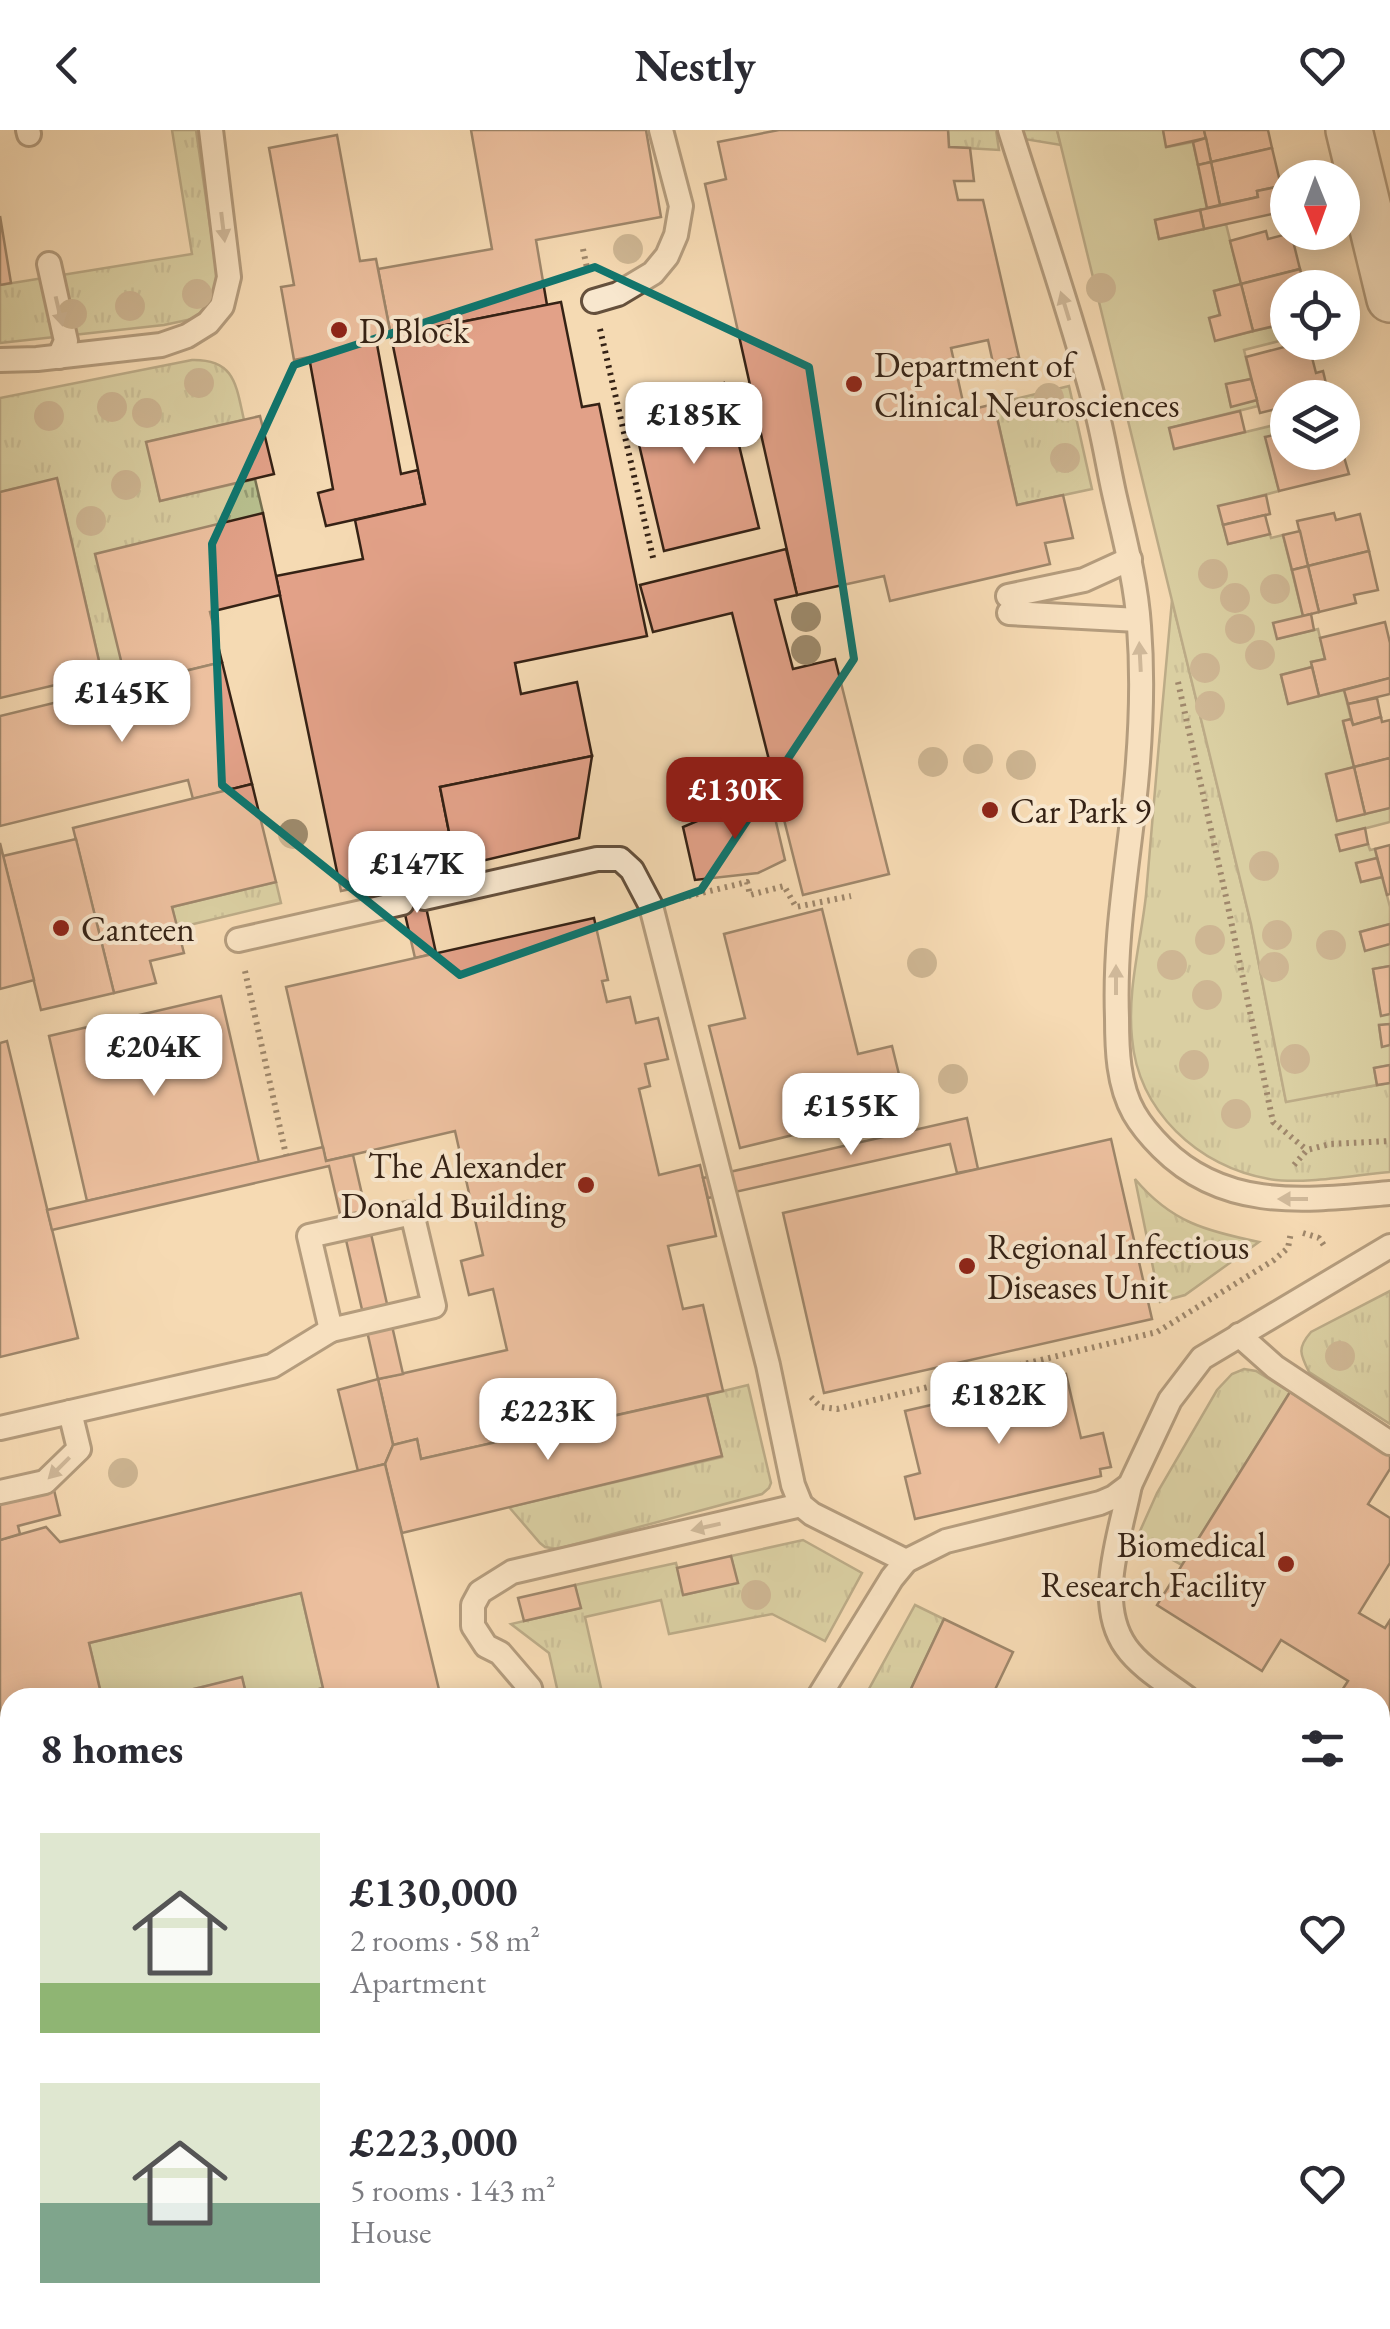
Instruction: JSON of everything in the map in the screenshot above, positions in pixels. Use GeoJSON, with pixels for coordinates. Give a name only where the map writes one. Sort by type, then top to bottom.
{"type":"FeatureCollection","features":[{"type":"Feature","properties":{"kind":"street"},"geometry":{"type":"LineString","coordinates":[[1349,130],[1390,299]]}},
{"type":"Feature","properties":{"kind":"lane"},"geometry":{"type":"LineString","coordinates":[[0,360],[161,345],[208,323],[222,306],[229,277],[210,130]]}},
{"type":"Feature","properties":{"kind":"lane"},"geometry":{"type":"LineString","coordinates":[[594,301],[618,294],[653,273],[676,235],[681,206],[661,130]]}},
{"type":"Feature","properties":{"kind":"lane"},"geometry":{"type":"LineString","coordinates":[[1010,130],[1094,398],[1130,559],[1138,620],[1142,669],[1136,784],[1115,972],[1122,1082],[1146,1132],[1190,1172],[1208,1182],[1241,1193],[1291,1200],[1390,1194]]}},
{"type":"Feature","properties":{"kind":"lane"},"geometry":{"type":"LineString","coordinates":[[48,264],[66,341],[59,356]]}},
{"type":"Feature","properties":{"kind":"lane"},"geometry":{"type":"LineString","coordinates":[[1130,559],[1084,580],[1009,605],[1138,620]]}},
{"type":"Feature","properties":{"kind":"lane"},"geometry":{"type":"LineString","coordinates":[[238,940],[597,859],[620,859],[632,870],[651,906],[768,1365],[793,1485],[801,1504],[812,1514],[906,1561]]}},
{"type":"Feature","properties":{"kind":"lane"},"geometry":{"type":"LineString","coordinates":[[0,1428],[272,1366],[331,1330],[434,1306],[412,1213],[310,1236],[331,1330]]}},
{"type":"Feature","properties":{"kind":"lane"},"geometry":{"type":"LineString","coordinates":[[1174,1688],[1126,1647],[1111,1598],[1112,1562],[1130,1485],[1170,1400],[1202,1358],[1390,1246]]}},
{"type":"Feature","properties":{"kind":"lane"},"geometry":{"type":"LineString","coordinates":[[1239,1335],[1275,1368],[1390,1444]]}},
{"type":"Feature","properties":{"kind":"lane"},"geometry":{"type":"LineString","coordinates":[[0,1492],[45,1482],[79,1449],[70,1412]]}},
{"type":"Feature","properties":{"kind":"lane"},"geometry":{"type":"LineString","coordinates":[[824,1688],[906,1561],[946,1541],[1100,1503],[1130,1485]]}},
{"type":"Feature","properties":{"kind":"lane"},"geometry":{"type":"LineString","coordinates":[[530,1688],[500,1653],[486,1646],[473,1626],[473,1605],[480,1592],[512,1572],[801,1504]]}},
{"type":"Feature","properties":{"kind":"path"},"geometry":{"type":"LineString","coordinates":[[583,249],[654,562]]}},
{"type":"Feature","properties":{"kind":"path"},"geometry":{"type":"LineString","coordinates":[[1176,678],[1273,1122],[1307,1150]]}},
{"type":"Feature","properties":{"kind":"path"},"geometry":{"type":"LineString","coordinates":[[691,896],[747,882],[750,895],[784,886],[796,907],[851,896]]}},
{"type":"Feature","properties":{"kind":"path"},"geometry":{"type":"LineString","coordinates":[[238,940],[286,1155]]}},
{"type":"Feature","properties":{"kind":"path"},"geometry":{"type":"LineString","coordinates":[[768,1365],[801,1358],[811,1397],[821,1407],[836,1409],[1157,1332],[1288,1248],[1292,1230],[1292,1168],[1307,1150],[1330,1144],[1390,1141]]}},
{"type":"Feature","properties":{"kind":"highlighted area"},"geometry":{"type":"Polygon","coordinates":[[[595,267],[809,367],[854,659],[701,890],[460,975],[222,785],[212,544],[294,365],[595,267]]]}},
{"type":"Feature","properties":{"kind":"green space"},"geometry":{"type":"Polygon","coordinates":[[[172,130],[196,130],[218,280],[204,310],[192,319],[164,325],[0,343],[0,285],[192,254],[172,130]]]}},
{"type":"Feature","properties":{"kind":"green space"},"geometry":{"type":"Polygon","coordinates":[[[948,130],[996,130],[999,150],[949,147],[948,130]]]}},
{"type":"Feature","properties":{"kind":"green space"},"geometry":{"type":"Polygon","coordinates":[[[1021,130],[1057,130],[1061,145],[1024,139],[1021,130]]]}},
{"type":"Feature","properties":{"kind":"green space"},"geometry":{"type":"Polygon","coordinates":[[[1057,130],[1163,130],[1167,147],[1193,142],[1207,208],[1155,220],[1159,239],[1226,224],[1241,284],[1214,291],[1220,315],[1210,318],[1216,340],[1270,327],[1270,343],[1244,350],[1251,379],[1226,385],[1231,406],[1257,400],[1258,406],[1170,428],[1175,449],[1270,426],[1270,437],[1266,438],[1270,470],[1274,470],[1279,491],[1219,507],[1228,544],[1270,534],[1271,538],[1283,535],[1303,616],[1277,639],[1318,629],[1325,659],[1311,662],[1312,667],[1281,675],[1288,703],[1344,690],[1351,719],[1343,722],[1354,767],[1326,775],[1337,820],[1390,808],[1390,822],[1336,836],[1340,850],[1368,844],[1370,850],[1375,849],[1377,858],[1356,864],[1361,882],[1382,877],[1390,907],[1390,924],[1360,932],[1365,950],[1390,944],[1390,966],[1373,969],[1381,1015],[1390,1014],[1390,1024],[1379,1026],[1382,1046],[1390,1045],[1390,1065],[1374,1068],[1377,1085],[1286,1102],[1251,924],[1057,130]]]}},
{"type":"Feature","properties":{"kind":"green space"},"geometry":{"type":"Polygon","coordinates":[[[192,360],[225,369],[235,385],[244,420],[147,442],[160,501],[255,479],[263,513],[123,669],[102,674],[57,479],[0,492],[0,398],[192,360]]]}},
{"type":"Feature","properties":{"kind":"green space"},"geometry":{"type":"Polygon","coordinates":[[[1069,386],[1092,489],[1017,505],[994,404],[1069,386]]]}},
{"type":"Feature","properties":{"kind":"green space"},"geometry":{"type":"Polygon","coordinates":[[[1172,600],[1251,924],[1286,1101],[1390,1083],[1390,1172],[1298,1181],[1243,1172],[1218,1162],[1176,1131],[1146,1089],[1132,1038],[1131,1002],[1146,895],[1172,600]]]}},
{"type":"Feature","properties":{"kind":"green space"},"geometry":{"type":"Polygon","coordinates":[[[276,882],[281,903],[177,928],[172,907],[276,882]]]}},
{"type":"Feature","properties":{"kind":"green space"},"geometry":{"type":"Polygon","coordinates":[[[1135,1179],[1176,1215],[1222,1234],[1259,1242],[1185,1295],[1160,1302],[1135,1179]]]}},
{"type":"Feature","properties":{"kind":"green space"},"geometry":{"type":"Polygon","coordinates":[[[1390,1291],[1390,1424],[1309,1372],[1301,1351],[1311,1332],[1390,1291]]]}},
{"type":"Feature","properties":{"kind":"green space"},"geometry":{"type":"Polygon","coordinates":[[[1244,1369],[1256,1371],[1290,1392],[1182,1565],[1136,1540],[1157,1493],[1217,1390],[1232,1374],[1244,1369]]]}},
{"type":"Feature","properties":{"kind":"green space"},"geometry":{"type":"Polygon","coordinates":[[[748,1385],[771,1483],[762,1494],[557,1549],[540,1543],[509,1507],[722,1457],[707,1395],[748,1385]]]}},
{"type":"Feature","properties":{"kind":"green space"},"geometry":{"type":"Polygon","coordinates":[[[803,1540],[862,1573],[825,1641],[772,1614],[669,1634],[661,1600],[585,1617],[601,1688],[557,1688],[549,1653],[511,1624],[580,1608],[575,1585],[676,1563],[684,1595],[737,1582],[731,1556],[803,1540]]]}},
{"type":"Feature","properties":{"kind":"green space"},"geometry":{"type":"Polygon","coordinates":[[[301,1593],[323,1688],[245,1688],[242,1678],[198,1688],[100,1688],[89,1643],[301,1593]]]}},
{"type":"Feature","properties":{"kind":"green space"},"geometry":{"type":"Polygon","coordinates":[[[915,1605],[944,1619],[911,1688],[869,1688],[915,1605]]]}},
{"type":"Feature","properties":{"kind":"building"},"geometry":{"type":"Polygon","coordinates":[[[471,130],[646,130],[661,217],[536,240],[547,305],[391,336],[378,269],[492,249],[471,130]]]}},
{"type":"Feature","properties":{"kind":"building","name":"Department of Clinical Neurosciences"},"geometry":{"type":"Polygon","coordinates":[[[779,130],[948,130],[949,147],[970,148],[974,181],[954,181],[958,200],[983,200],[1019,357],[993,363],[988,340],[951,348],[965,411],[994,404],[1017,505],[1063,495],[1073,538],[1045,543],[1050,564],[890,601],[884,576],[797,595],[705,184],[726,179],[718,142],[779,130]]]}},
{"type":"Feature","properties":{"kind":"building"},"geometry":{"type":"Polygon","coordinates":[[[1163,130],[1204,130],[1206,138],[1166,147],[1163,130]]]}},
{"type":"Feature","properties":{"kind":"building"},"geometry":{"type":"Polygon","coordinates":[[[1204,130],[1268,130],[1272,148],[1211,162],[1204,130]]]}},
{"type":"Feature","properties":{"kind":"building","name":"D Block"},"geometry":{"type":"Polygon","coordinates":[[[337,135],[360,261],[376,259],[391,336],[376,339],[401,474],[418,470],[425,504],[326,526],[318,493],[333,489],[309,357],[294,360],[281,287],[294,285],[269,148],[337,135]]]}},
{"type":"Feature","properties":{"kind":"building"},"geometry":{"type":"Polygon","coordinates":[[[1206,138],[1211,162],[1198,165],[1193,142],[1206,138]]]}},
{"type":"Feature","properties":{"kind":"building"},"geometry":{"type":"Polygon","coordinates":[[[1272,148],[1275,160],[1270,160],[1270,188],[1257,191],[1258,197],[1220,205],[1211,162],[1272,148]]]}},
{"type":"Feature","properties":{"kind":"building"},"geometry":{"type":"Polygon","coordinates":[[[1211,162],[1220,205],[1207,208],[1198,165],[1211,162]]]}},
{"type":"Feature","properties":{"kind":"building"},"geometry":{"type":"Polygon","coordinates":[[[1270,188],[1270,215],[1204,229],[1200,210],[1258,197],[1257,191],[1270,188]]]}},
{"type":"Feature","properties":{"kind":"building"},"geometry":{"type":"Polygon","coordinates":[[[1200,210],[1204,229],[1159,239],[1155,220],[1200,210]]]}},
{"type":"Feature","properties":{"kind":"building"},"geometry":{"type":"Polygon","coordinates":[[[0,216],[11,283],[0,285],[0,216]]]}},
{"type":"Feature","properties":{"kind":"building"},"geometry":{"type":"Polygon","coordinates":[[[1266,231],[1270,250],[1295,250],[1300,269],[1270,270],[1270,277],[1241,284],[1230,241],[1266,231]]]}},
{"type":"Feature","properties":{"kind":"building"},"geometry":{"type":"Polygon","coordinates":[[[1270,277],[1270,327],[1253,331],[1241,284],[1270,277]]]}},
{"type":"Feature","properties":{"kind":"building"},"geometry":{"type":"Polygon","coordinates":[[[1241,284],[1253,331],[1215,341],[1209,318],[1220,315],[1214,291],[1241,284]]]}},
{"type":"Feature","properties":{"kind":"building"},"geometry":{"type":"Polygon","coordinates":[[[561,302],[582,407],[599,404],[647,636],[515,663],[521,694],[577,682],[592,756],[440,787],[456,867],[341,891],[276,576],[363,559],[355,520],[425,504],[391,336],[561,302]]]}},
{"type":"Feature","properties":{"kind":"building"},"geometry":{"type":"Polygon","coordinates":[[[1270,351],[1270,360],[1313,360],[1316,373],[1323,371],[1325,380],[1270,380],[1270,410],[1260,413],[1246,357],[1270,351]]]}},
{"type":"Feature","properties":{"kind":"building"},"geometry":{"type":"Polygon","coordinates":[[[1251,379],[1257,400],[1231,407],[1226,384],[1251,379]]]}},
{"type":"Feature","properties":{"kind":"building"},"geometry":{"type":"Polygon","coordinates":[[[724,383],[759,528],[664,551],[630,406],[724,383]]]}},
{"type":"Feature","properties":{"kind":"building"},"geometry":{"type":"Polygon","coordinates":[[[1240,411],[1245,432],[1174,449],[1169,428],[1240,411]]]}},
{"type":"Feature","properties":{"kind":"building"},"geometry":{"type":"Polygon","coordinates":[[[260,416],[274,474],[160,501],[146,442],[260,416]]]}},
{"type":"Feature","properties":{"kind":"building"},"geometry":{"type":"Polygon","coordinates":[[[1274,470],[1348,470],[1349,474],[1279,491],[1274,470]]]}},
{"type":"Feature","properties":{"kind":"building"},"geometry":{"type":"Polygon","coordinates":[[[57,478],[102,674],[0,698],[0,492],[57,478]]]}},
{"type":"Feature","properties":{"kind":"building"},"geometry":{"type":"Polygon","coordinates":[[[1266,495],[1270,514],[1223,525],[1218,506],[1266,495]]]}},
{"type":"Feature","properties":{"kind":"building"},"geometry":{"type":"Polygon","coordinates":[[[263,513],[280,595],[210,612],[222,662],[127,685],[95,554],[263,513]]]}},
{"type":"Feature","properties":{"kind":"building"},"geometry":{"type":"Polygon","coordinates":[[[1334,513],[1336,520],[1360,514],[1369,551],[1308,566],[1297,521],[1334,513]]]}},
{"type":"Feature","properties":{"kind":"building"},"geometry":{"type":"Polygon","coordinates":[[[1265,515],[1270,534],[1228,544],[1223,525],[1265,515]]]}},
{"type":"Feature","properties":{"kind":"building"},"geometry":{"type":"Polygon","coordinates":[[[1300,531],[1308,566],[1292,570],[1283,535],[1300,531]]]}},
{"type":"Feature","properties":{"kind":"building"},"geometry":{"type":"Polygon","coordinates":[[[786,549],[797,595],[775,600],[793,669],[835,659],[889,874],[803,895],[732,613],[653,632],[640,585],[786,549]]]}},
{"type":"Feature","properties":{"kind":"building"},"geometry":{"type":"Polygon","coordinates":[[[1369,551],[1378,590],[1354,595],[1356,603],[1319,612],[1308,566],[1369,551]]]}},
{"type":"Feature","properties":{"kind":"building"},"geometry":{"type":"Polygon","coordinates":[[[1308,566],[1319,612],[1303,616],[1292,570],[1308,566]]]}},
{"type":"Feature","properties":{"kind":"building"},"geometry":{"type":"Polygon","coordinates":[[[1311,614],[1314,630],[1277,639],[1273,623],[1311,614]]]}},
{"type":"Feature","properties":{"kind":"building"},"geometry":{"type":"Polygon","coordinates":[[[1385,622],[1390,643],[1390,678],[1319,696],[1311,662],[1325,659],[1320,638],[1385,622]]]}},
{"type":"Feature","properties":{"kind":"building"},"geometry":{"type":"Polygon","coordinates":[[[222,662],[252,784],[193,799],[188,780],[0,826],[0,716],[222,662]]]}},
{"type":"Feature","properties":{"kind":"building"},"geometry":{"type":"Polygon","coordinates":[[[1312,667],[1319,696],[1288,704],[1281,675],[1312,667]]]}},
{"type":"Feature","properties":{"kind":"building"},"geometry":{"type":"Polygon","coordinates":[[[1390,678],[1390,694],[1348,704],[1344,690],[1390,678]]]}},
{"type":"Feature","properties":{"kind":"building"},"geometry":{"type":"Polygon","coordinates":[[[1377,698],[1381,717],[1353,725],[1348,704],[1377,698]]]}},
{"type":"Feature","properties":{"kind":"building"},"geometry":{"type":"Polygon","coordinates":[[[1381,717],[1382,722],[1390,720],[1390,758],[1354,767],[1343,721],[1351,719],[1353,725],[1381,717]]]}},
{"type":"Feature","properties":{"kind":"building"},"geometry":{"type":"Polygon","coordinates":[[[592,756],[579,838],[456,867],[440,787],[592,756]]]}},
{"type":"Feature","properties":{"kind":"building"},"geometry":{"type":"Polygon","coordinates":[[[1390,758],[1390,808],[1365,814],[1354,767],[1390,758]]]}},
{"type":"Feature","properties":{"kind":"building"},"geometry":{"type":"Polygon","coordinates":[[[1354,767],[1365,814],[1337,821],[1326,774],[1354,767]]]}},
{"type":"Feature","properties":{"kind":"building"},"geometry":{"type":"Polygon","coordinates":[[[252,784],[276,882],[172,907],[184,953],[150,961],[156,983],[114,993],[73,828],[252,784]]]}},
{"type":"Feature","properties":{"kind":"building"},"geometry":{"type":"Polygon","coordinates":[[[771,801],[785,860],[758,873],[695,880],[683,827],[737,804],[771,801]]]}},
{"type":"Feature","properties":{"kind":"building"},"geometry":{"type":"Polygon","coordinates":[[[1365,828],[1368,844],[1340,851],[1336,835],[1365,828]]]}},
{"type":"Feature","properties":{"kind":"building"},"geometry":{"type":"Polygon","coordinates":[[[76,839],[114,993],[41,1010],[3,856],[76,839]]]}},
{"type":"Feature","properties":{"kind":"building"},"geometry":{"type":"Polygon","coordinates":[[[0,843],[34,980],[0,989],[0,843]]]}},
{"type":"Feature","properties":{"kind":"building"},"geometry":{"type":"Polygon","coordinates":[[[1390,845],[1390,894],[1387,895],[1375,849],[1390,845]]]}},
{"type":"Feature","properties":{"kind":"building"},"geometry":{"type":"Polygon","coordinates":[[[1377,858],[1382,877],[1361,882],[1356,863],[1377,858]]]}},
{"type":"Feature","properties":{"kind":"building"},"geometry":{"type":"Polygon","coordinates":[[[419,875],[436,953],[415,958],[397,879],[419,875]]]}},
{"type":"Feature","properties":{"kind":"building"},"geometry":{"type":"Polygon","coordinates":[[[822,909],[858,1054],[892,1046],[907,1107],[740,1148],[709,1026],[745,1018],[724,934],[822,909]]]}},
{"type":"Feature","properties":{"kind":"building","name":"The Alexander Donald Building"},"geometry":{"type":"Polygon","coordinates":[[[594,918],[608,980],[602,981],[607,1002],[630,997],[636,1023],[658,1018],[668,1059],[645,1064],[650,1086],[639,1089],[659,1175],[700,1165],[716,1236],[668,1246],[683,1309],[703,1305],[723,1391],[421,1459],[417,1439],[393,1445],[378,1379],[507,1350],[493,1289],[469,1295],[461,1261],[483,1255],[455,1131],[326,1161],[286,987],[594,918]]]}},
{"type":"Feature","properties":{"kind":"building"},"geometry":{"type":"Polygon","coordinates":[[[1390,924],[1390,944],[1365,951],[1360,932],[1390,924]]]}},
{"type":"Feature","properties":{"kind":"building"},"geometry":{"type":"Polygon","coordinates":[[[1390,966],[1390,1014],[1381,1016],[1373,969],[1390,966]]]}},
{"type":"Feature","properties":{"kind":"building"},"geometry":{"type":"Polygon","coordinates":[[[221,996],[259,1162],[87,1201],[49,1036],[221,996]]]}},
{"type":"Feature","properties":{"kind":"building"},"geometry":{"type":"Polygon","coordinates":[[[1390,1024],[1390,1045],[1382,1047],[1379,1025],[1390,1024]]]}},
{"type":"Feature","properties":{"kind":"building"},"geometry":{"type":"Polygon","coordinates":[[[7,1041],[78,1338],[0,1357],[0,1043],[7,1041]]]}},
{"type":"Feature","properties":{"kind":"building"},"geometry":{"type":"Polygon","coordinates":[[[1390,1065],[1390,1083],[1377,1085],[1374,1068],[1390,1065]]]}},
{"type":"Feature","properties":{"kind":"building"},"geometry":{"type":"Polygon","coordinates":[[[967,1118],[978,1169],[957,1173],[950,1144],[708,1198],[703,1178],[967,1118]]]}},
{"type":"Feature","properties":{"kind":"building","name":"Regional Infectious Diseases Unit"},"geometry":{"type":"Polygon","coordinates":[[[1111,1139],[1152,1319],[824,1393],[783,1213],[1111,1139]]]}},
{"type":"Feature","properties":{"kind":"building"},"geometry":{"type":"Polygon","coordinates":[[[323,1147],[326,1161],[353,1155],[403,1374],[378,1379],[329,1166],[52,1230],[47,1210],[323,1147]]]}},
{"type":"Feature","properties":{"kind":"building"},"geometry":{"type":"Polygon","coordinates":[[[1066,1374],[1081,1438],[1103,1433],[1111,1467],[1100,1469],[1101,1476],[915,1519],[905,1477],[920,1473],[905,1411],[1066,1374]]]}},
{"type":"Feature","properties":{"kind":"building"},"geometry":{"type":"Polygon","coordinates":[[[378,1379],[393,1445],[385,1464],[358,1471],[338,1390],[378,1379]]]}},
{"type":"Feature","properties":{"kind":"building","name":"Biomedical Research Facility"},"geometry":{"type":"Polygon","coordinates":[[[1290,1392],[1390,1454],[1390,1469],[1368,1504],[1390,1518],[1390,1563],[1359,1613],[1385,1628],[1390,1620],[1390,1688],[1343,1688],[1348,1681],[1281,1640],[1262,1671],[1157,1605],[1290,1392]]]}},
{"type":"Feature","properties":{"kind":"building"},"geometry":{"type":"Polygon","coordinates":[[[707,1395],[722,1456],[402,1533],[385,1464],[393,1445],[417,1439],[421,1459],[707,1395]]]}},
{"type":"Feature","properties":{"kind":"building"},"geometry":{"type":"Polygon","coordinates":[[[385,1464],[439,1688],[323,1688],[301,1593],[89,1643],[100,1688],[0,1688],[0,1540],[46,1527],[60,1542],[385,1464]]]}},
{"type":"Feature","properties":{"kind":"building"},"geometry":{"type":"Polygon","coordinates":[[[49,1469],[60,1515],[18,1526],[20,1534],[0,1540],[0,1482],[49,1469]]]}},
{"type":"Feature","properties":{"kind":"building"},"geometry":{"type":"Polygon","coordinates":[[[731,1556],[738,1583],[683,1595],[677,1568],[731,1556]]]}},
{"type":"Feature","properties":{"kind":"building"},"geometry":{"type":"Polygon","coordinates":[[[575,1585],[581,1608],[524,1621],[518,1598],[575,1585]]]}},
{"type":"Feature","properties":{"kind":"building"},"geometry":{"type":"Polygon","coordinates":[[[944,1619],[1013,1652],[996,1688],[911,1688],[944,1619]]]}},
{"type":"Feature","properties":{"kind":"building"},"geometry":{"type":"Polygon","coordinates":[[[242,1677],[245,1688],[198,1688],[242,1677]]]}},
{"type":"Feature","properties":{"kind":"place","name":"D Block"},"geometry":{"type":"Point","coordinates":[339,330]}},
{"type":"Feature","properties":{"kind":"place","name":"Department of Clinical Neurosciences"},"geometry":{"type":"Point","coordinates":[854,384]}},
{"type":"Feature","properties":{"kind":"place","name":"Car Park 9"},"geometry":{"type":"Point","coordinates":[990,810]}},
{"type":"Feature","properties":{"kind":"place","name":"Canteen"},"geometry":{"type":"Point","coordinates":[61,928]}},
{"type":"Feature","properties":{"kind":"place","name":"The Alexander Donald Building"},"geometry":{"type":"Point","coordinates":[586,1185]}},
{"type":"Feature","properties":{"kind":"place","name":"Regional Infectious Diseases Unit"},"geometry":{"type":"Point","coordinates":[967,1266]}},
{"type":"Feature","properties":{"kind":"place","name":"Biomedical Research Facility"},"geometry":{"type":"Point","coordinates":[1286,1564]}}]}
